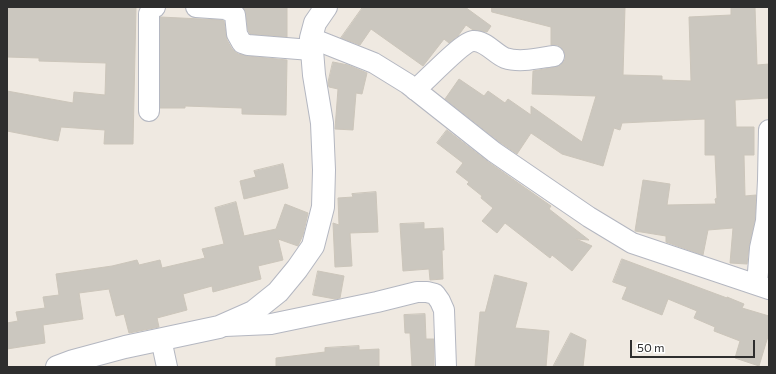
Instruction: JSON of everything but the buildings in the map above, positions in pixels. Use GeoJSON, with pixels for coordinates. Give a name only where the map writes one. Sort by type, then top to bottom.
{"type":"FeatureCollection","features":[{"type":"Feature","properties":{"kind":"street"},"geometry":{"type":"LineString","coordinates":[[149,111],[149,14],[152,8],[155,7]]}},
{"type":"Feature","properties":{"kind":"street"},"geometry":{"type":"LineString","coordinates":[[196,7],[225,9],[232,12],[235,15],[237,34],[242,43],[248,45],[311,44],[374,63],[415,90],[494,152],[589,217],[632,243],[763,286],[760,248],[766,222],[769,130]]}},
{"type":"Feature","properties":{"kind":"street"},"geometry":{"type":"LineString","coordinates":[[219,327],[253,312],[278,292],[313,246],[323,207],[324,170],[322,123],[311,44],[315,24],[326,7]]}},
{"type":"Feature","properties":{"kind":"street"},"geometry":{"type":"LineString","coordinates":[[415,90],[454,53],[469,42],[479,42],[505,58],[517,60],[554,56]]}},
{"type":"Feature","properties":{"kind":"street"},"geometry":{"type":"LineString","coordinates":[[57,367],[73,361],[118,349],[219,327],[271,324],[370,304],[417,292],[426,292],[435,294],[444,310],[446,367]]}},
{"type":"Feature","properties":{"kind":"street"},"geometry":{"type":"LineString","coordinates":[[161,339],[167,367]]}}]}
